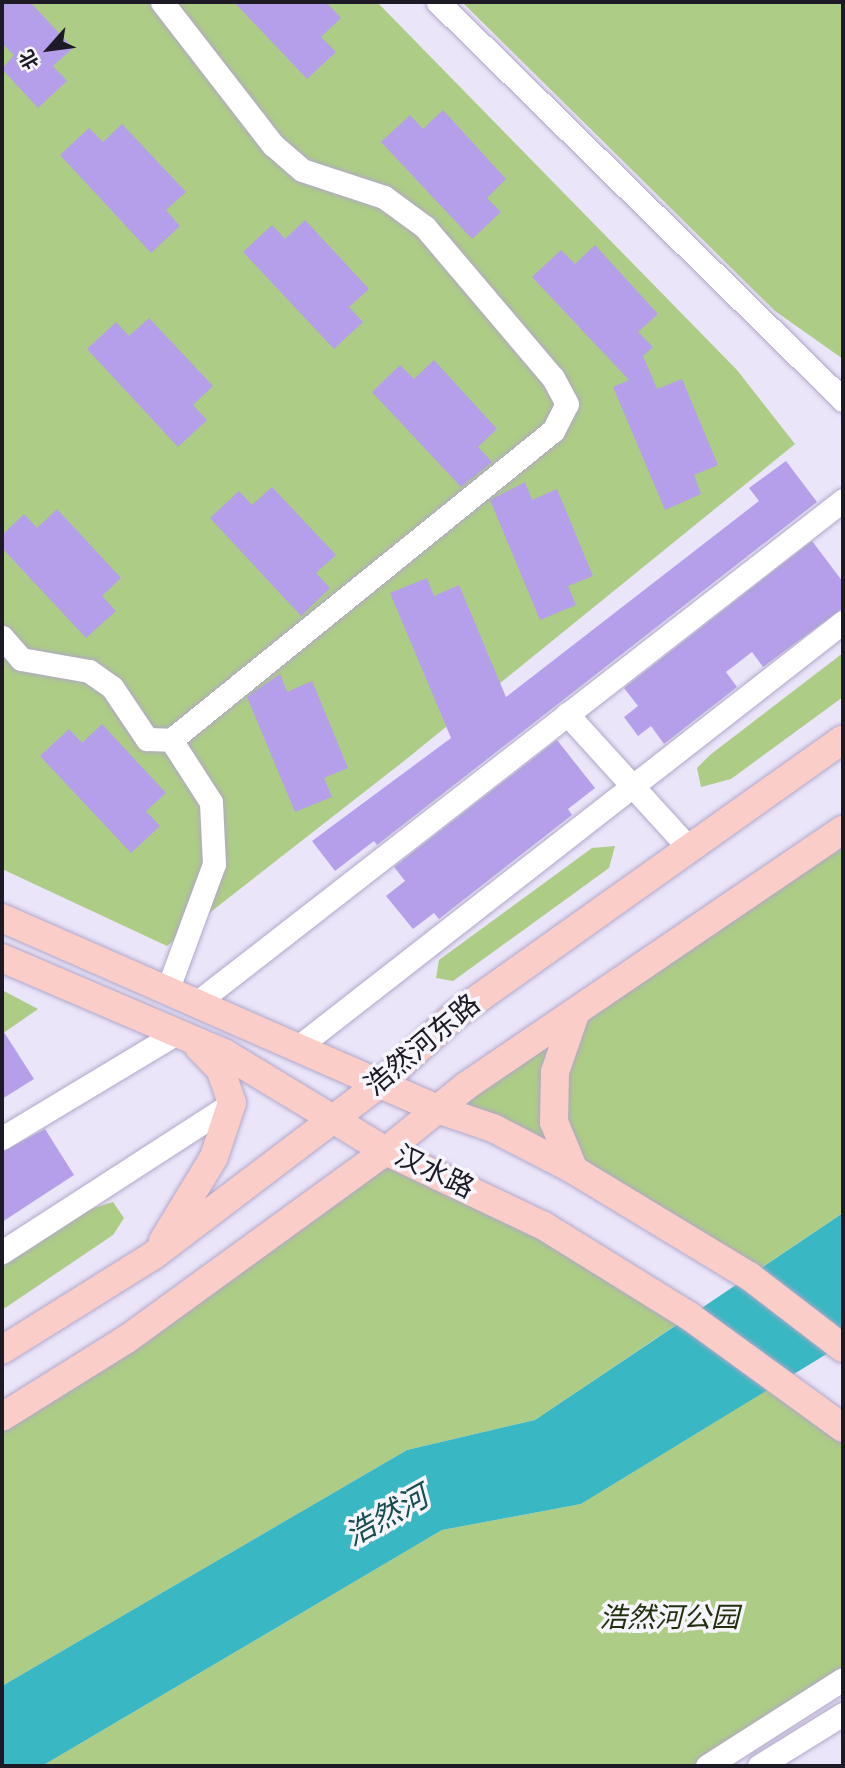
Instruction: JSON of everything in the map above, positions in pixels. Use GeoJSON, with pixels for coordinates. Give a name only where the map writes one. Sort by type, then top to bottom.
{"type":"FeatureCollection","features":[{"type":"Feature","properties":{"kind":"main road","name":"浩然河东路"},"geometry":{"type":"LineString","coordinates":[[2,1350],[154,1255],[382,1082],[455,1015],[843,739]]}},
{"type":"Feature","properties":{"kind":"main road","name":"浩然河东路"},"geometry":{"type":"LineString","coordinates":[[2,1417],[127,1339],[386,1151],[437,1109],[843,830]]}},
{"type":"Feature","properties":{"kind":"main road"},"geometry":{"type":"LineString","coordinates":[[2,918],[195,1004],[382,1082],[437,1109],[493,1128],[574,1170],[749,1276],[843,1348]]}},
{"type":"Feature","properties":{"kind":"main road","name":"汉水路"},"geometry":{"type":"LineString","coordinates":[[2,958],[224,1053],[386,1151],[564,1238],[689,1315],[843,1428]]}},
{"type":"Feature","properties":{"kind":"main road"},"geometry":{"type":"LineString","coordinates":[[573,1017],[555,1072],[554,1122],[574,1170]]}},
{"type":"Feature","properties":{"kind":"main road"},"geometry":{"type":"LineString","coordinates":[[154,1255],[214,1157],[232,1103],[220,1069],[185,1036]]}},
{"type":"Feature","properties":{"kind":"street"},"geometry":{"type":"LineString","coordinates":[[2,637],[21,659],[89,671],[112,687],[147,738],[171,740],[553,431],[567,404],[553,378],[425,227],[384,197],[302,170],[273,145],[162,2]]}},
{"type":"Feature","properties":{"kind":"street"},"geometry":{"type":"LineString","coordinates":[[438,2],[843,400]]}},
{"type":"Feature","properties":{"kind":"street"},"geometry":{"type":"LineString","coordinates":[[195,1004],[843,500]]}},
{"type":"Feature","properties":{"kind":"street"},"geometry":{"type":"LineString","coordinates":[[298,1048],[843,622]]}},
{"type":"Feature","properties":{"kind":"street"},"geometry":{"type":"LineString","coordinates":[[568,714],[688,847]]}},
{"type":"Feature","properties":{"kind":"street"},"geometry":{"type":"LineString","coordinates":[[167,991],[214,864],[211,802],[171,740]]}},
{"type":"Feature","properties":{"kind":"street"},"geometry":{"type":"LineString","coordinates":[[2,1138],[185,1036]]}},
{"type":"Feature","properties":{"kind":"street"},"geometry":{"type":"LineString","coordinates":[[2,1252],[232,1103]]}},
{"type":"Feature","properties":{"kind":"street"},"geometry":{"type":"LineString","coordinates":[[707,1766],[843,1679]]}},
{"type":"Feature","properties":{"kind":"street"},"geometry":{"type":"LineString","coordinates":[[759,1766],[843,1714]]}},
{"type":"Feature","properties":{"kind":"green space"},"geometry":{"type":"Polygon","coordinates":[[[2,2],[377,2],[737,370],[795,444],[404,761],[167,946],[2,869],[2,2]]]}},
{"type":"Feature","properties":{"kind":"green space"},"geometry":{"type":"Polygon","coordinates":[[[462,2],[843,2],[843,359],[775,311],[462,2]]]}},
{"type":"Feature","properties":{"kind":"green space"},"geometry":{"type":"Polygon","coordinates":[[[843,653],[843,697],[731,779],[701,787],[697,768],[710,755],[843,653]]]}},
{"type":"Feature","properties":{"kind":"green space"},"geometry":{"type":"Polygon","coordinates":[[[843,830],[843,1213],[749,1276],[437,1109],[843,830]]]}},
{"type":"Feature","properties":{"kind":"green space"},"geometry":{"type":"Polygon","coordinates":[[[615,846],[609,868],[453,981],[436,978],[439,960],[592,848],[615,846]]]}},
{"type":"Feature","properties":{"kind":"green space"},"geometry":{"type":"Polygon","coordinates":[[[2,990],[38,1009],[2,1034],[2,990]]]}},
{"type":"Feature","properties":{"kind":"green space"},"geometry":{"type":"Polygon","coordinates":[[[386,1151],[689,1316],[535,1420],[407,1450],[2,1686],[2,1417],[386,1151]]]}},
{"type":"Feature","properties":{"kind":"green space"},"geometry":{"type":"Polygon","coordinates":[[[113,1202],[124,1218],[113,1235],[2,1310],[2,1267],[81,1212],[113,1202]]]}},
{"type":"Feature","properties":{"kind":"green space","name":"浩然河公园"},"geometry":{"type":"Polygon","coordinates":[[[782,1381],[843,1428],[843,1679],[707,1766],[42,1766],[442,1530],[581,1504],[782,1381]]]}},
{"type":"Feature","properties":{"kind":"water","name":"浩然河"},"geometry":{"type":"Polygon","coordinates":[[[843,1213],[843,1344],[581,1504],[442,1530],[42,1766],[2,1766],[2,1686],[407,1450],[535,1420],[843,1213]]]}},
{"type":"Feature","properties":{"kind":"building"},"geometry":{"type":"Polygon","coordinates":[[[2,2],[30,2],[73,48],[53,66],[67,81],[38,108],[2,69],[14,55],[2,43],[2,2]]]}},
{"type":"Feature","properties":{"kind":"building"},"geometry":{"type":"Polygon","coordinates":[[[234,2],[326,2],[341,18],[321,37],[336,52],[307,79],[234,2]]]}},
{"type":"Feature","properties":{"kind":"building"},"geometry":{"type":"Polygon","coordinates":[[[443,110],[506,179],[487,198],[501,212],[472,239],[381,142],[410,115],[423,129],[443,110]]]}},
{"type":"Feature","properties":{"kind":"building"},"geometry":{"type":"Polygon","coordinates":[[[122,124],[186,192],[166,210],[180,226],[151,253],[60,155],[89,128],[103,142],[122,124]]]}},
{"type":"Feature","properties":{"kind":"building"},"geometry":{"type":"Polygon","coordinates":[[[305,220],[369,289],[349,307],[363,322],[334,349],[243,252],[272,225],[285,239],[305,220]]]}},
{"type":"Feature","properties":{"kind":"building"},"geometry":{"type":"Polygon","coordinates":[[[595,245],[658,314],[638,332],[653,347],[643,356],[657,389],[682,379],[718,465],[694,475],[701,494],[665,510],[613,387],[629,380],[532,277],[561,250],[575,264],[595,245]]]}},
{"type":"Feature","properties":{"kind":"building"},"geometry":{"type":"Polygon","coordinates":[[[149,318],[213,386],[193,405],[207,420],[178,447],[87,349],[116,322],[129,336],[149,318]]]}},
{"type":"Feature","properties":{"kind":"building"},"geometry":{"type":"Polygon","coordinates":[[[434,360],[497,429],[478,447],[492,462],[461,487],[372,392],[400,365],[414,379],[434,360]]]}},
{"type":"Feature","properties":{"kind":"building"},"geometry":{"type":"Polygon","coordinates":[[[786,461],[817,502],[377,845],[374,841],[335,871],[312,841],[451,738],[390,593],[427,578],[434,596],[459,585],[506,697],[759,501],[749,488],[786,461]]]}},
{"type":"Feature","properties":{"kind":"building"},"geometry":{"type":"Polygon","coordinates":[[[525,482],[532,500],[557,489],[593,576],[568,586],[576,605],[540,620],[490,500],[525,482]]]}},
{"type":"Feature","properties":{"kind":"building"},"geometry":{"type":"Polygon","coordinates":[[[272,487],[336,555],[316,573],[330,588],[301,616],[210,518],[239,491],[252,505],[272,487]]]}},
{"type":"Feature","properties":{"kind":"building"},"geometry":{"type":"Polygon","coordinates":[[[57,509],[121,578],[102,596],[116,611],[86,638],[2,548],[2,535],[24,514],[37,528],[57,509]]]}},
{"type":"Feature","properties":{"kind":"building"},"geometry":{"type":"Polygon","coordinates":[[[812,541],[843,582],[843,608],[763,667],[752,652],[726,672],[737,687],[664,744],[651,726],[638,736],[624,717],[638,706],[624,688],[812,541]]]}},
{"type":"Feature","properties":{"kind":"building"},"geometry":{"type":"Polygon","coordinates":[[[280,674],[287,692],[312,681],[348,768],[324,778],[332,797],[295,812],[247,697],[280,674]]]}},
{"type":"Feature","properties":{"kind":"building"},"geometry":{"type":"Polygon","coordinates":[[[102,724],[166,793],[146,811],[160,826],[131,853],[40,756],[69,729],[82,743],[102,724]]]}},
{"type":"Feature","properties":{"kind":"building"},"geometry":{"type":"Polygon","coordinates":[[[557,740],[595,788],[568,809],[572,815],[439,919],[434,913],[413,929],[386,896],[405,881],[394,867],[557,740]]]}},
{"type":"Feature","properties":{"kind":"building"},"geometry":{"type":"Polygon","coordinates":[[[2,1029],[34,1079],[2,1099],[2,1029]]]}},
{"type":"Feature","properties":{"kind":"building"},"geometry":{"type":"Polygon","coordinates":[[[45,1129],[74,1175],[2,1222],[2,1152],[45,1129]]]}}]}
